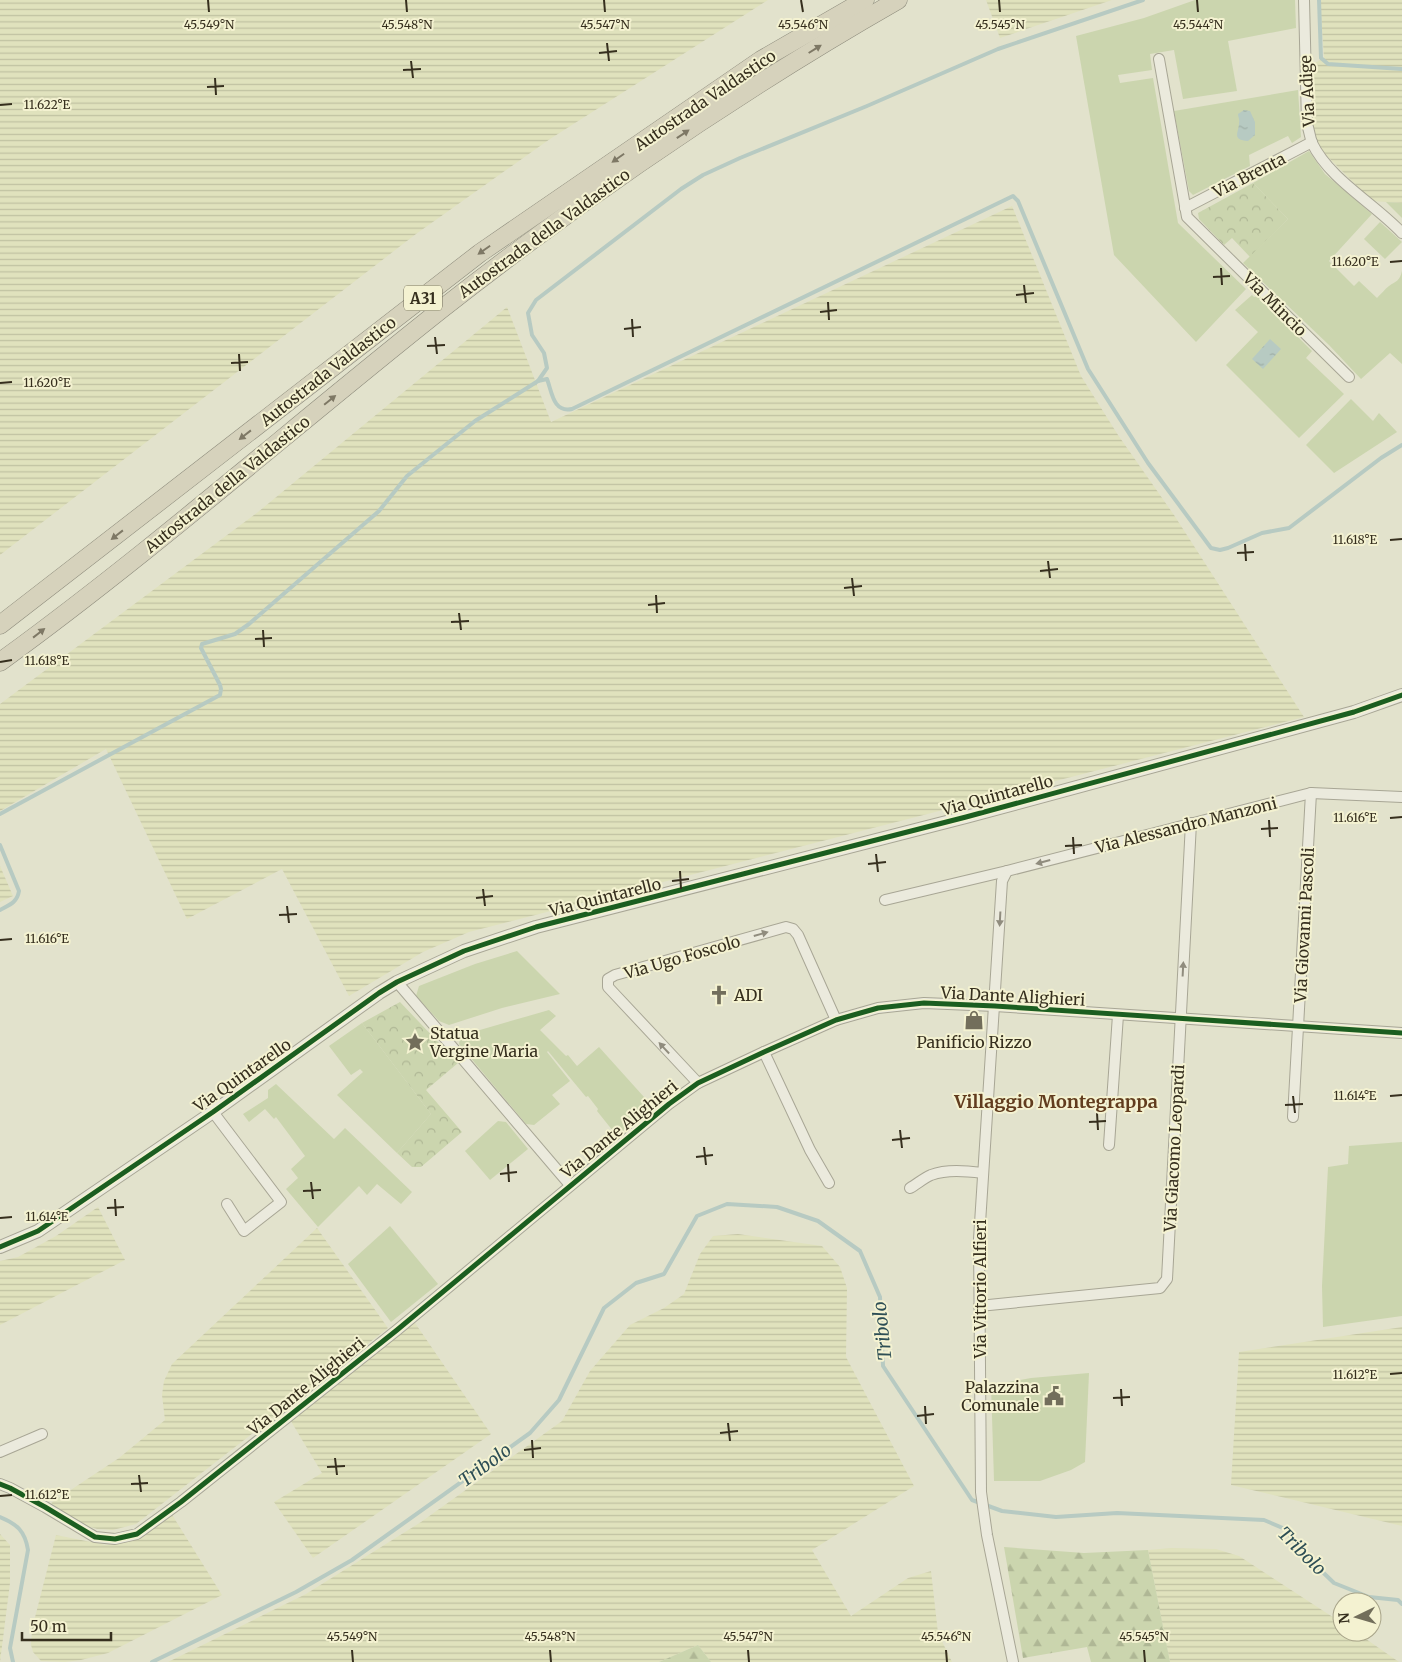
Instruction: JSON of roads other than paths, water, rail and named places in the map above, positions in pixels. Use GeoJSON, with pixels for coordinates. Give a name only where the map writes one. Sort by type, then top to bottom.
{"type":"FeatureCollection","features":[{"type":"Feature","properties":{"kind":"highway","name":"Autostrada Valdastico"},"geometry":{"type":"LineString","coordinates":[[0,625],[480,253],[761,60],[866,0]]}},
{"type":"Feature","properties":{"kind":"highway","name":"Autostrada della Valdastico"},"geometry":{"type":"LineString","coordinates":[[0,662],[107,581],[388,352],[549,227],[699,123],[773,75],[898,0]]}},
{"type":"Feature","properties":{"kind":"street","name":"Via Adige"},"geometry":{"type":"LineString","coordinates":[[1304,0],[1307,124],[1312,142],[1329,167],[1380,211],[1402,233]]}},
{"type":"Feature","properties":{"kind":"street","name":"Via Mincio"},"geometry":{"type":"LineString","coordinates":[[1159,59],[1187,217],[1348,377]]}},
{"type":"Feature","properties":{"kind":"street","name":"Via Brenta"},"geometry":{"type":"LineString","coordinates":[[1185,208],[1312,142]]}},
{"type":"Feature","properties":{"kind":"street","name":"Via Quintarello"},"geometry":{"type":"LineString","coordinates":[[0,1247],[38,1231],[213,1112],[379,993],[397,982],[464,951],[536,928],[966,817],[1354,712],[1402,694]]}},
{"type":"Feature","properties":{"kind":"street","name":"Via Alessandro Manzoni"},"geometry":{"type":"LineString","coordinates":[[885,900],[1311,793],[1402,796]]}},
{"type":"Feature","properties":{"kind":"street","name":"Via Giovanni Pascoli"},"geometry":{"type":"LineString","coordinates":[[1293,1117],[1311,793]]}},
{"type":"Feature","properties":{"kind":"street","name":"Via Giacomo Leopardi"},"geometry":{"type":"LineString","coordinates":[[979,1306],[1160,1288],[1167,1279],[1191,823]]}},
{"type":"Feature","properties":{"kind":"street","name":"Via Vittorio Alfieri"},"geometry":{"type":"LineString","coordinates":[[1006,871],[1002,881],[983,1172],[979,1238],[979,1306],[981,1492],[1013,1662]]}},
{"type":"Feature","properties":{"kind":"street","name":"Via Ugo Foscolo"},"geometry":{"type":"LineString","coordinates":[[698,1083],[608,987],[608,979],[615,975],[786,927],[793,929],[798,935],[836,1020]]}},
{"type":"Feature","properties":{"kind":"street"},"geometry":{"type":"LineString","coordinates":[[397,982],[570,1185]]}},
{"type":"Feature","properties":{"kind":"street","name":"Via Dante Alighieri"},"geometry":{"type":"LineString","coordinates":[[0,1484],[95,1536],[115,1539],[137,1534],[181,1502],[397,1330],[570,1185],[698,1083],[836,1020],[878,1008],[924,1003],[1402,1033]]}},
{"type":"Feature","properties":{"kind":"street"},"geometry":{"type":"LineString","coordinates":[[1109,1145],[1118,1015]]}},
{"type":"Feature","properties":{"kind":"street"},"geometry":{"type":"LineString","coordinates":[[764,1052],[810,1150],[829,1183]]}},
{"type":"Feature","properties":{"kind":"street"},"geometry":{"type":"LineString","coordinates":[[213,1112],[281,1202],[244,1231],[227,1204]]}},
{"type":"Feature","properties":{"kind":"street"},"geometry":{"type":"LineString","coordinates":[[910,1188],[930,1176],[942,1172],[983,1172]]}},
{"type":"Feature","properties":{"kind":"street"},"geometry":{"type":"LineString","coordinates":[[0,1452],[42,1434]]}},
{"type":"Feature","properties":{"kind":"water"},"geometry":{"type":"Polygon","coordinates":[[[1244,110],[1250,111],[1255,122],[1255,135],[1248,141],[1239,139],[1237,135],[1238,114],[1244,110]]]}},
{"type":"Feature","properties":{"kind":"water"},"geometry":{"type":"Polygon","coordinates":[[[1270,339],[1281,349],[1263,369],[1252,359],[1270,339]]]}},
{"type":"Feature","properties":{"kind":"waterway"},"geometry":{"type":"LineString","coordinates":[[0,814],[220,695],[220,685],[201,648],[202,644],[235,634],[249,624],[379,511],[407,476],[475,421],[538,381],[547,368],[544,353],[532,335],[528,313],[536,300],[681,189],[703,175],[740,158],[867,106],[998,49],[1143,0]]}},
{"type":"Feature","properties":{"kind":"waterway"},"geometry":{"type":"LineString","coordinates":[[1319,0],[1321,58],[1328,64],[1402,69]]}},
{"type":"Feature","properties":{"kind":"waterway"},"geometry":{"type":"LineString","coordinates":[[538,381],[547,379],[557,405],[561,408],[572,409],[1013,196],[1018,201],[1088,369],[1148,463],[1211,548],[1220,550],[1228,548],[1262,533],[1289,528],[1381,458],[1402,445]]}},
{"type":"Feature","properties":{"kind":"waterway"},"geometry":{"type":"LineString","coordinates":[[0,845],[19,891],[14,901],[0,910]]}},
{"type":"Feature","properties":{"kind":"waterway","name":"Tribolo"},"geometry":{"type":"LineString","coordinates":[[152,1662],[296,1592],[352,1560],[530,1433],[559,1400],[604,1308],[636,1283],[664,1274],[697,1216],[727,1204],[777,1207],[818,1221],[860,1251],[880,1297],[883,1366],[972,1500],[1002,1511],[1056,1517],[1117,1513],[1264,1520],[1285,1529],[1303,1553],[1334,1583],[1369,1597],[1398,1600],[1402,1604]]}},
{"type":"Feature","properties":{"kind":"waterway","name":"Tribolo"},"geometry":{"type":"LineString","coordinates":[[0,1517],[11,1522],[19,1529],[25,1538],[28,1550],[10,1648],[13,1662]]}},
{"type":"Feature","properties":{"kind":"place","name":"ADI"},"geometry":{"type":"Point","coordinates":[719,995]}},
{"type":"Feature","properties":{"kind":"place","name":"Panificio Rizzo"},"geometry":{"type":"Point","coordinates":[974,1020]}},
{"type":"Feature","properties":{"kind":"place","name":"Statua Vergine Maria"},"geometry":{"type":"Point","coordinates":[415,1042]}},
{"type":"Feature","properties":{"kind":"place","name":"Palazzina Comunale"},"geometry":{"type":"Point","coordinates":[1054,1396]}},
{"type":"Feature","properties":{"kind":"district","name":"Villaggio Montegrappa"},"geometry":{"type":"Point","coordinates":[1056,1101]}}]}
